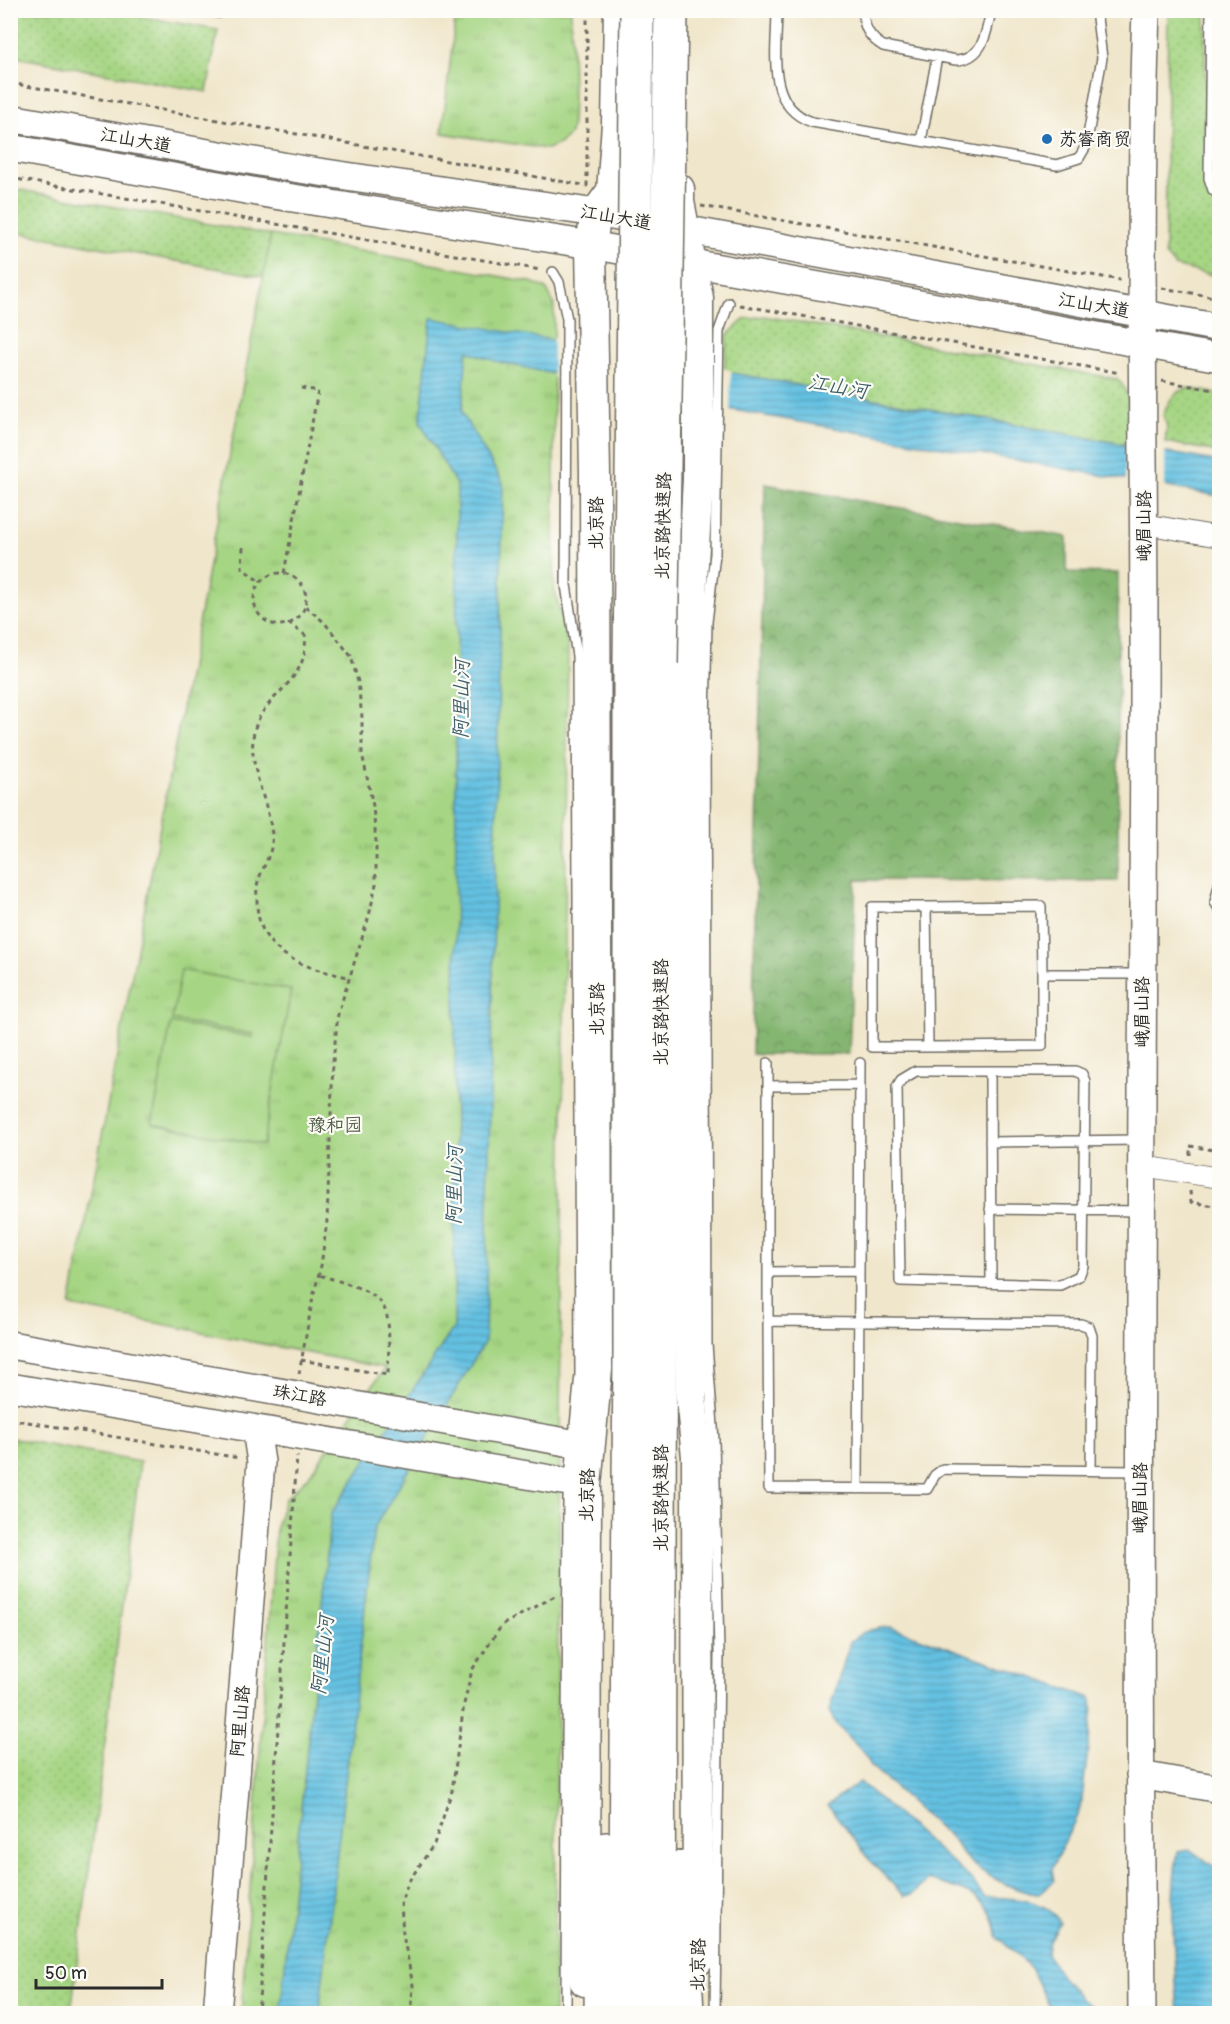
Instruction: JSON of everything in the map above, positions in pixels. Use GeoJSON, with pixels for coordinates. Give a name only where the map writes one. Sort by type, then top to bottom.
{"type":"FeatureCollection","features":[{"type":"Feature","properties":{"kind":"highway","name":"北京路快速路"},"geometry":{"type":"LineString","coordinates":[[637,10],[646,663],[661,1428],[672,1523],[676,1639],[677,1809],[668,2012]]}},
{"type":"Feature","properties":{"kind":"highway","name":"北京路快速路"},"geometry":{"type":"LineString","coordinates":[[617,2012],[602,1908],[608,1818],[609,1498],[630,1351],[646,663],[671,10]]}},
{"type":"Feature","properties":{"kind":"main road","name":"北京路"},"geometry":{"type":"LineString","coordinates":[[586,2013],[578,1484],[582,1445],[597,1369],[580,335],[591,245],[592,199],[612,191],[617,124],[619,10]]}},
{"type":"Feature","properties":{"kind":"main road","name":"北京路"},"geometry":{"type":"LineString","coordinates":[[679,10],[679,202],[708,359],[707,411],[690,613],[691,1397],[697,1457],[700,1869],[697,2013]]}},
{"type":"Feature","properties":{"kind":"street","name":"峨眉山路"},"geometry":{"type":"LineString","coordinates":[[1142,2013],[1140,1471],[1144,511],[1140,313],[1146,10]]}},
{"type":"Feature","properties":{"kind":"street","name":"江山大道"},"geometry":{"type":"LineString","coordinates":[[10,118],[299,169],[592,199],[684,229],[1220,328]]}},
{"type":"Feature","properties":{"kind":"street","name":"江山大道"},"geometry":{"type":"LineString","coordinates":[[10,148],[274,195],[591,245],[1220,358]]}},
{"type":"Feature","properties":{"kind":"street"},"geometry":{"type":"LineString","coordinates":[[1144,511],[1220,537]]}},
{"type":"Feature","properties":{"kind":"street"},"geometry":{"type":"LineString","coordinates":[[1142,1153],[1220,1178]]}},
{"type":"Feature","properties":{"kind":"street","name":"珠江路"},"geometry":{"type":"LineString","coordinates":[[10,1345],[582,1445]]}},
{"type":"Feature","properties":{"kind":"street"},"geometry":{"type":"LineString","coordinates":[[10,1387],[578,1484]]}},
{"type":"Feature","properties":{"kind":"street","name":"阿里山路"},"geometry":{"type":"LineString","coordinates":[[217,2013],[261,1462],[256,1429]]}},
{"type":"Feature","properties":{"kind":"street"},"geometry":{"type":"LineString","coordinates":[[1140,1775],[1220,1789]]}},
{"type":"Feature","properties":{"kind":"lane"},"geometry":{"type":"LineString","coordinates":[[204,10],[219,13],[220,10]]}},
{"type":"Feature","properties":{"kind":"lane"},"geometry":{"type":"LineString","coordinates":[[777,10],[777,72],[783,101],[788,109],[812,122],[1057,165],[1079,158],[1086,146],[1102,58],[1096,10]]}},
{"type":"Feature","properties":{"kind":"lane"},"geometry":{"type":"LineString","coordinates":[[864,10],[866,29],[873,40],[895,49],[963,60],[975,53],[985,38],[991,10]]}},
{"type":"Feature","properties":{"kind":"lane"},"geometry":{"type":"LineString","coordinates":[[1210,10],[1209,178],[1213,190],[1220,196]]}},
{"type":"Feature","properties":{"kind":"lane"},"geometry":{"type":"LineString","coordinates":[[921,141],[937,57]]}},
{"type":"Feature","properties":{"kind":"lane"},"geometry":{"type":"LineString","coordinates":[[553,272],[580,335]]}},
{"type":"Feature","properties":{"kind":"lane"},"geometry":{"type":"LineString","coordinates":[[708,359],[729,303]]}},
{"type":"Feature","properties":{"kind":"lane"},"geometry":{"type":"LineString","coordinates":[[707,411],[715,554],[707,622],[705,726],[706,1344],[714,1440],[719,1652],[715,2013]]}},
{"type":"Feature","properties":{"kind":"lane"},"geometry":{"type":"LineString","coordinates":[[1220,881],[1215,902],[1220,910]]}},
{"type":"Feature","properties":{"kind":"lane"},"geometry":{"type":"LineString","coordinates":[[1041,906],[1042,1046],[872,1047],[872,907],[926,907],[1041,906]]}},
{"type":"Feature","properties":{"kind":"lane"},"geometry":{"type":"LineString","coordinates":[[926,907],[927,1047]]}},
{"type":"Feature","properties":{"kind":"lane"},"geometry":{"type":"LineString","coordinates":[[1042,974],[1143,974]]}},
{"type":"Feature","properties":{"kind":"lane"},"geometry":{"type":"LineString","coordinates":[[858,1489],[860,1062]]}},
{"type":"Feature","properties":{"kind":"lane"},"geometry":{"type":"LineString","coordinates":[[768,1063],[769,1488],[927,1489],[935,1474],[943,1468],[1140,1471]]}},
{"type":"Feature","properties":{"kind":"lane"},"geometry":{"type":"LineString","coordinates":[[916,1071],[990,1071],[1075,1071],[1082,1074],[1085,1081],[1084,1210],[1083,1266],[1079,1276],[1060,1285],[900,1281],[897,1087],[901,1080],[916,1071]]}},
{"type":"Feature","properties":{"kind":"lane"},"geometry":{"type":"LineString","coordinates":[[990,1071],[991,1283]]}},
{"type":"Feature","properties":{"kind":"lane"},"geometry":{"type":"LineString","coordinates":[[768,1086],[860,1085]]}},
{"type":"Feature","properties":{"kind":"lane"},"geometry":{"type":"LineString","coordinates":[[990,1142],[1084,1141],[1142,1153]]}},
{"type":"Feature","properties":{"kind":"lane"},"geometry":{"type":"LineString","coordinates":[[990,1209],[1141,1211]]}},
{"type":"Feature","properties":{"kind":"lane"},"geometry":{"type":"LineString","coordinates":[[768,1272],[859,1271]]}},
{"type":"Feature","properties":{"kind":"lane"},"geometry":{"type":"LineString","coordinates":[[768,1322],[1081,1324],[1089,1328],[1092,1336],[1091,1470]]}},
{"type":"Feature","properties":{"kind":"lane"},"geometry":{"type":"LineString","coordinates":[[567,2013],[568,1589],[578,1484]]}},
{"type":"Feature","properties":{"kind":"path"},"geometry":{"type":"LineString","coordinates":[[587,10],[592,199]]}},
{"type":"Feature","properties":{"kind":"path"},"geometry":{"type":"LineString","coordinates":[[10,178],[553,272]]}},
{"type":"Feature","properties":{"kind":"path"},"geometry":{"type":"LineString","coordinates":[[729,303],[1220,391]]}},
{"type":"Feature","properties":{"kind":"path"},"geometry":{"type":"LineString","coordinates":[[284,573],[318,391],[301,388]]}},
{"type":"Feature","properties":{"kind":"path"},"geometry":{"type":"LineString","coordinates":[[243,547],[241,565],[260,582]]}},
{"type":"Feature","properties":{"kind":"path"},"geometry":{"type":"LineString","coordinates":[[284,573],[299,581],[304,589],[305,606],[301,614],[288,623],[272,624],[259,614],[254,599],[260,582],[267,577],[284,573]]}},
{"type":"Feature","properties":{"kind":"path"},"geometry":{"type":"LineString","coordinates":[[299,1374],[319,1275],[327,1221],[333,1061],[339,1014],[348,978],[369,916],[376,884],[373,806],[362,753],[362,717],[358,682],[351,656],[324,622],[305,606]]}},
{"type":"Feature","properties":{"kind":"path"},"geometry":{"type":"LineString","coordinates":[[288,623],[305,635],[307,650],[302,668],[264,712],[254,731],[254,755],[273,838],[268,860],[257,883],[257,915],[265,938],[287,956],[311,969],[348,978]]}},
{"type":"Feature","properties":{"kind":"path"},"geometry":{"type":"LineString","coordinates":[[301,1360],[388,1375],[390,1323],[384,1306],[375,1295],[363,1288],[319,1275]]}},
{"type":"Feature","properties":{"kind":"path"},"geometry":{"type":"LineString","coordinates":[[10,1419],[261,1462],[298,1453],[258,2013]]}},
{"type":"Feature","properties":{"kind":"path"},"geometry":{"type":"LineString","coordinates":[[411,2013],[413,1985],[403,1935],[401,1902],[409,1881],[434,1844],[452,1791],[464,1704],[472,1670],[502,1625],[568,1589]]}},
{"type":"Feature","properties":{"kind":"green space"},"geometry":{"type":"Polygon","coordinates":[[[10,11],[109,11],[218,30],[207,92],[11,56],[10,11]]]}},
{"type":"Feature","properties":{"kind":"green space"},"geometry":{"type":"Polygon","coordinates":[[[456,11],[571,11],[573,110],[570,133],[563,141],[547,149],[442,133],[456,11]]]}},
{"type":"Feature","properties":{"kind":"green space"},"geometry":{"type":"Polygon","coordinates":[[[1168,11],[1205,11],[1206,185],[1208,195],[1219,203],[1219,277],[1175,266],[1165,255],[1168,11]]]}},
{"type":"Feature","properties":{"kind":"green space"},"geometry":{"type":"Polygon","coordinates":[[[10,188],[271,235],[264,277],[11,231],[10,188]]]}},
{"type":"Feature","properties":{"kind":"green space","name":"豫和园"},"geometry":{"type":"Polygon","coordinates":[[[271,235],[531,282],[546,288],[554,304],[554,587],[568,645],[554,2013],[241,2013],[276,1527],[285,1499],[308,1477],[385,1368],[70,1306],[271,235]]]}},
{"type":"Feature","properties":{"kind":"green space"},"geometry":{"type":"Polygon","coordinates":[[[764,316],[1117,379],[1123,386],[1129,401],[1129,445],[724,372],[727,335],[745,319],[764,316]]]}},
{"type":"Feature","properties":{"kind":"green space"},"geometry":{"type":"Polygon","coordinates":[[[1188,388],[1219,394],[1219,452],[1165,442],[1167,426],[1163,415],[1165,410],[1175,394],[1188,388]]]}},
{"type":"Feature","properties":{"kind":"green space"},"geometry":{"type":"Polygon","coordinates":[[[765,484],[1067,537],[1067,572],[1118,573],[1118,881],[856,880],[849,1054],[752,1054],[765,484]]]}},
{"type":"Feature","properties":{"kind":"green space"},"geometry":{"type":"Polygon","coordinates":[[[181,970],[291,990],[263,1145],[152,1124],[171,1023],[253,1037],[253,1034],[172,1020],[181,970]]]}},
{"type":"Feature","properties":{"kind":"green space"},"geometry":{"type":"Polygon","coordinates":[[[11,1438],[140,1462],[71,2013],[11,2013],[11,1438]]]}},
{"type":"Feature","properties":{"kind":"water","name":"阿里山河"},"geometry":{"type":"Polygon","coordinates":[[[431,318],[1219,462],[1219,496],[648,395],[495,361],[467,351],[462,413],[503,483],[485,1341],[374,1528],[319,2013],[280,2014],[331,1514],[454,1327],[457,486],[420,422],[431,318]]]}},
{"type":"Feature","properties":{"kind":"water"},"geometry":{"type":"Polygon","coordinates":[[[891,1627],[1091,1698],[1093,1708],[1081,1807],[1052,1869],[1054,1881],[1039,1894],[1017,1889],[991,1877],[969,1861],[956,1843],[871,1766],[868,1759],[833,1719],[829,1711],[850,1642],[869,1630],[891,1627]]]}},
{"type":"Feature","properties":{"kind":"water"},"geometry":{"type":"Polygon","coordinates":[[[860,1782],[971,1879],[984,1897],[1026,1901],[1046,1908],[1054,1914],[1060,1923],[1049,1941],[1047,1954],[1070,1987],[1100,2013],[1060,2013],[1050,2008],[1031,1968],[997,1936],[989,1911],[974,1896],[928,1880],[912,1895],[904,1896],[871,1862],[828,1805],[860,1782]]]}},
{"type":"Feature","properties":{"kind":"water"},"geometry":{"type":"Polygon","coordinates":[[[1189,1849],[1219,1870],[1219,2013],[1178,2013],[1173,1891],[1178,1851],[1189,1849]]]}},
{"type":"Feature","properties":{"kind":"pier"},"geometry":{"type":"Polygon","coordinates":[[[553,337],[731,370],[730,413],[647,398],[553,377],[553,337]]]}},
{"type":"Feature","properties":{"kind":"pier"},"geometry":{"type":"Polygon","coordinates":[[[1126,441],[1165,449],[1165,490],[1125,482],[1126,441]]]}},
{"type":"Feature","properties":{"kind":"place","name":"苏睿商贸"},"geometry":{"type":"Point","coordinates":[1047,139]}},
{"type":"Feature","properties":{"kind":"water label","name":"江山河"},"geometry":{"type":"Point","coordinates":[838,386]}}]}
